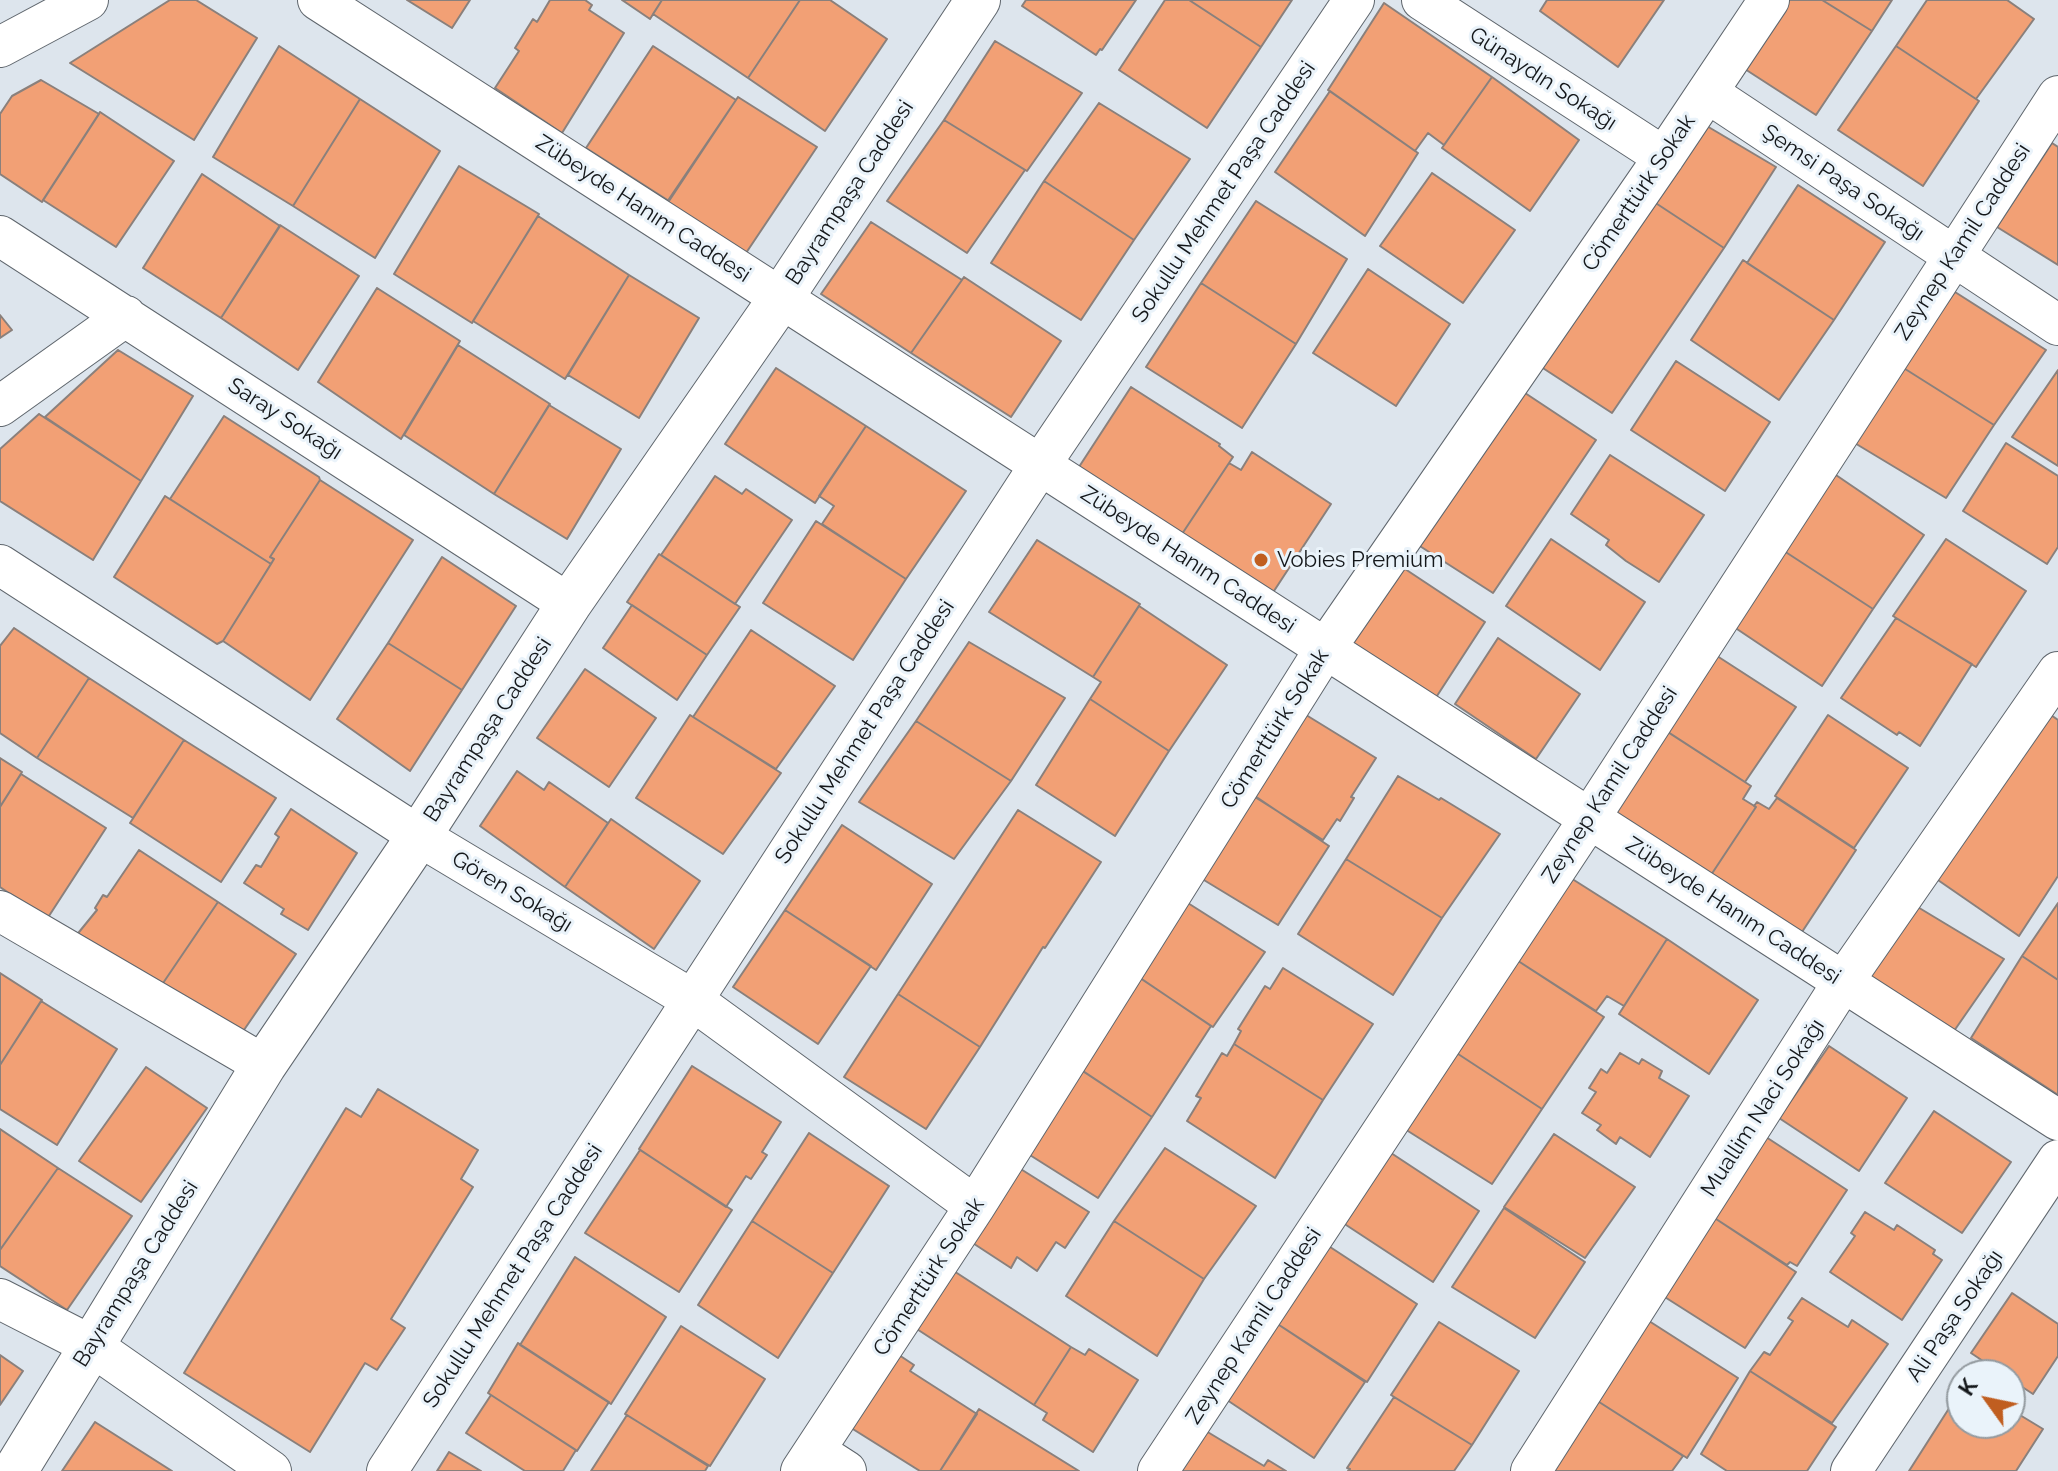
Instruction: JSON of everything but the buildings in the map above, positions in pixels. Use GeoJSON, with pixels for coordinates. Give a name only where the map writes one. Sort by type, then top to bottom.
{"type":"FeatureCollection","features":[{"type":"Feature","properties":{"kind":"street"},"geometry":{"type":"LineString","coordinates":[[0,47],[88,0]]}},
{"type":"Feature","properties":{"kind":"street","name":"Zübeyde Hanım Caddesi"},"geometry":{"type":"LineString","coordinates":[[318,0],[2058,1120]]}},
{"type":"Feature","properties":{"kind":"street","name":"Sokullu Mehmet Paşa Caddesi"},"geometry":{"type":"LineString","coordinates":[[387,1471],[1040,465],[1354,0]]}},
{"type":"Feature","properties":{"kind":"street","name":"Günaydın Sokağı"},"geometry":{"type":"LineString","coordinates":[[1422,0],[1664,157]]}},
{"type":"Feature","properties":{"kind":"street","name":"Cömerttürk Sokak"},"geometry":{"type":"LineString","coordinates":[[821,1464],[975,1206],[1325,649],[1769,0]]}},
{"type":"Feature","properties":{"kind":"street","name":"Bayrampaşa Caddesi"},"geometry":{"type":"LineString","coordinates":[[15,1471],[264,1065],[419,836],[569,604],[781,298],[963,5]]}},
{"type":"Feature","properties":{"kind":"street","name":"Şemsi Paşa Sokağı"},"geometry":{"type":"LineString","coordinates":[[1708,93],[2058,325]]}},
{"type":"Feature","properties":{"kind":"street","name":"Zeynep Kamil Caddesi"},"geometry":{"type":"LineString","coordinates":[[1158,1471],[1589,819],[2058,96]]}},
{"type":"Feature","properties":{"kind":"street","name":"Saray Sokağı"},"geometry":{"type":"LineString","coordinates":[[0,236],[569,604]]}},
{"type":"Feature","properties":{"kind":"street"},"geometry":{"type":"LineString","coordinates":[[0,406],[126,316]]}},
{"type":"Feature","properties":{"kind":"street","name":"Gören Sokağı"},"geometry":{"type":"LineString","coordinates":[[0,565],[419,836],[691,999],[975,1206]]}},
{"type":"Feature","properties":{"kind":"street","name":"Muallim Naci Sokağı"},"geometry":{"type":"LineString","coordinates":[[1531,1471],[1843,982],[2058,672]]}},
{"type":"Feature","properties":{"kind":"street"},"geometry":{"type":"LineString","coordinates":[[0,911],[264,1065]]}},
{"type":"Feature","properties":{"kind":"street","name":"Ali Paşa Sokağı"},"geometry":{"type":"LineString","coordinates":[[1851,1471],[2058,1160]]}},
{"type":"Feature","properties":{"kind":"street"},"geometry":{"type":"LineString","coordinates":[[0,1299],[92,1346],[271,1471]]}},
{"type":"Feature","properties":{"kind":"place","name":"Vobies Premium"},"geometry":{"type":"Point","coordinates":[1261,560]}}]}
